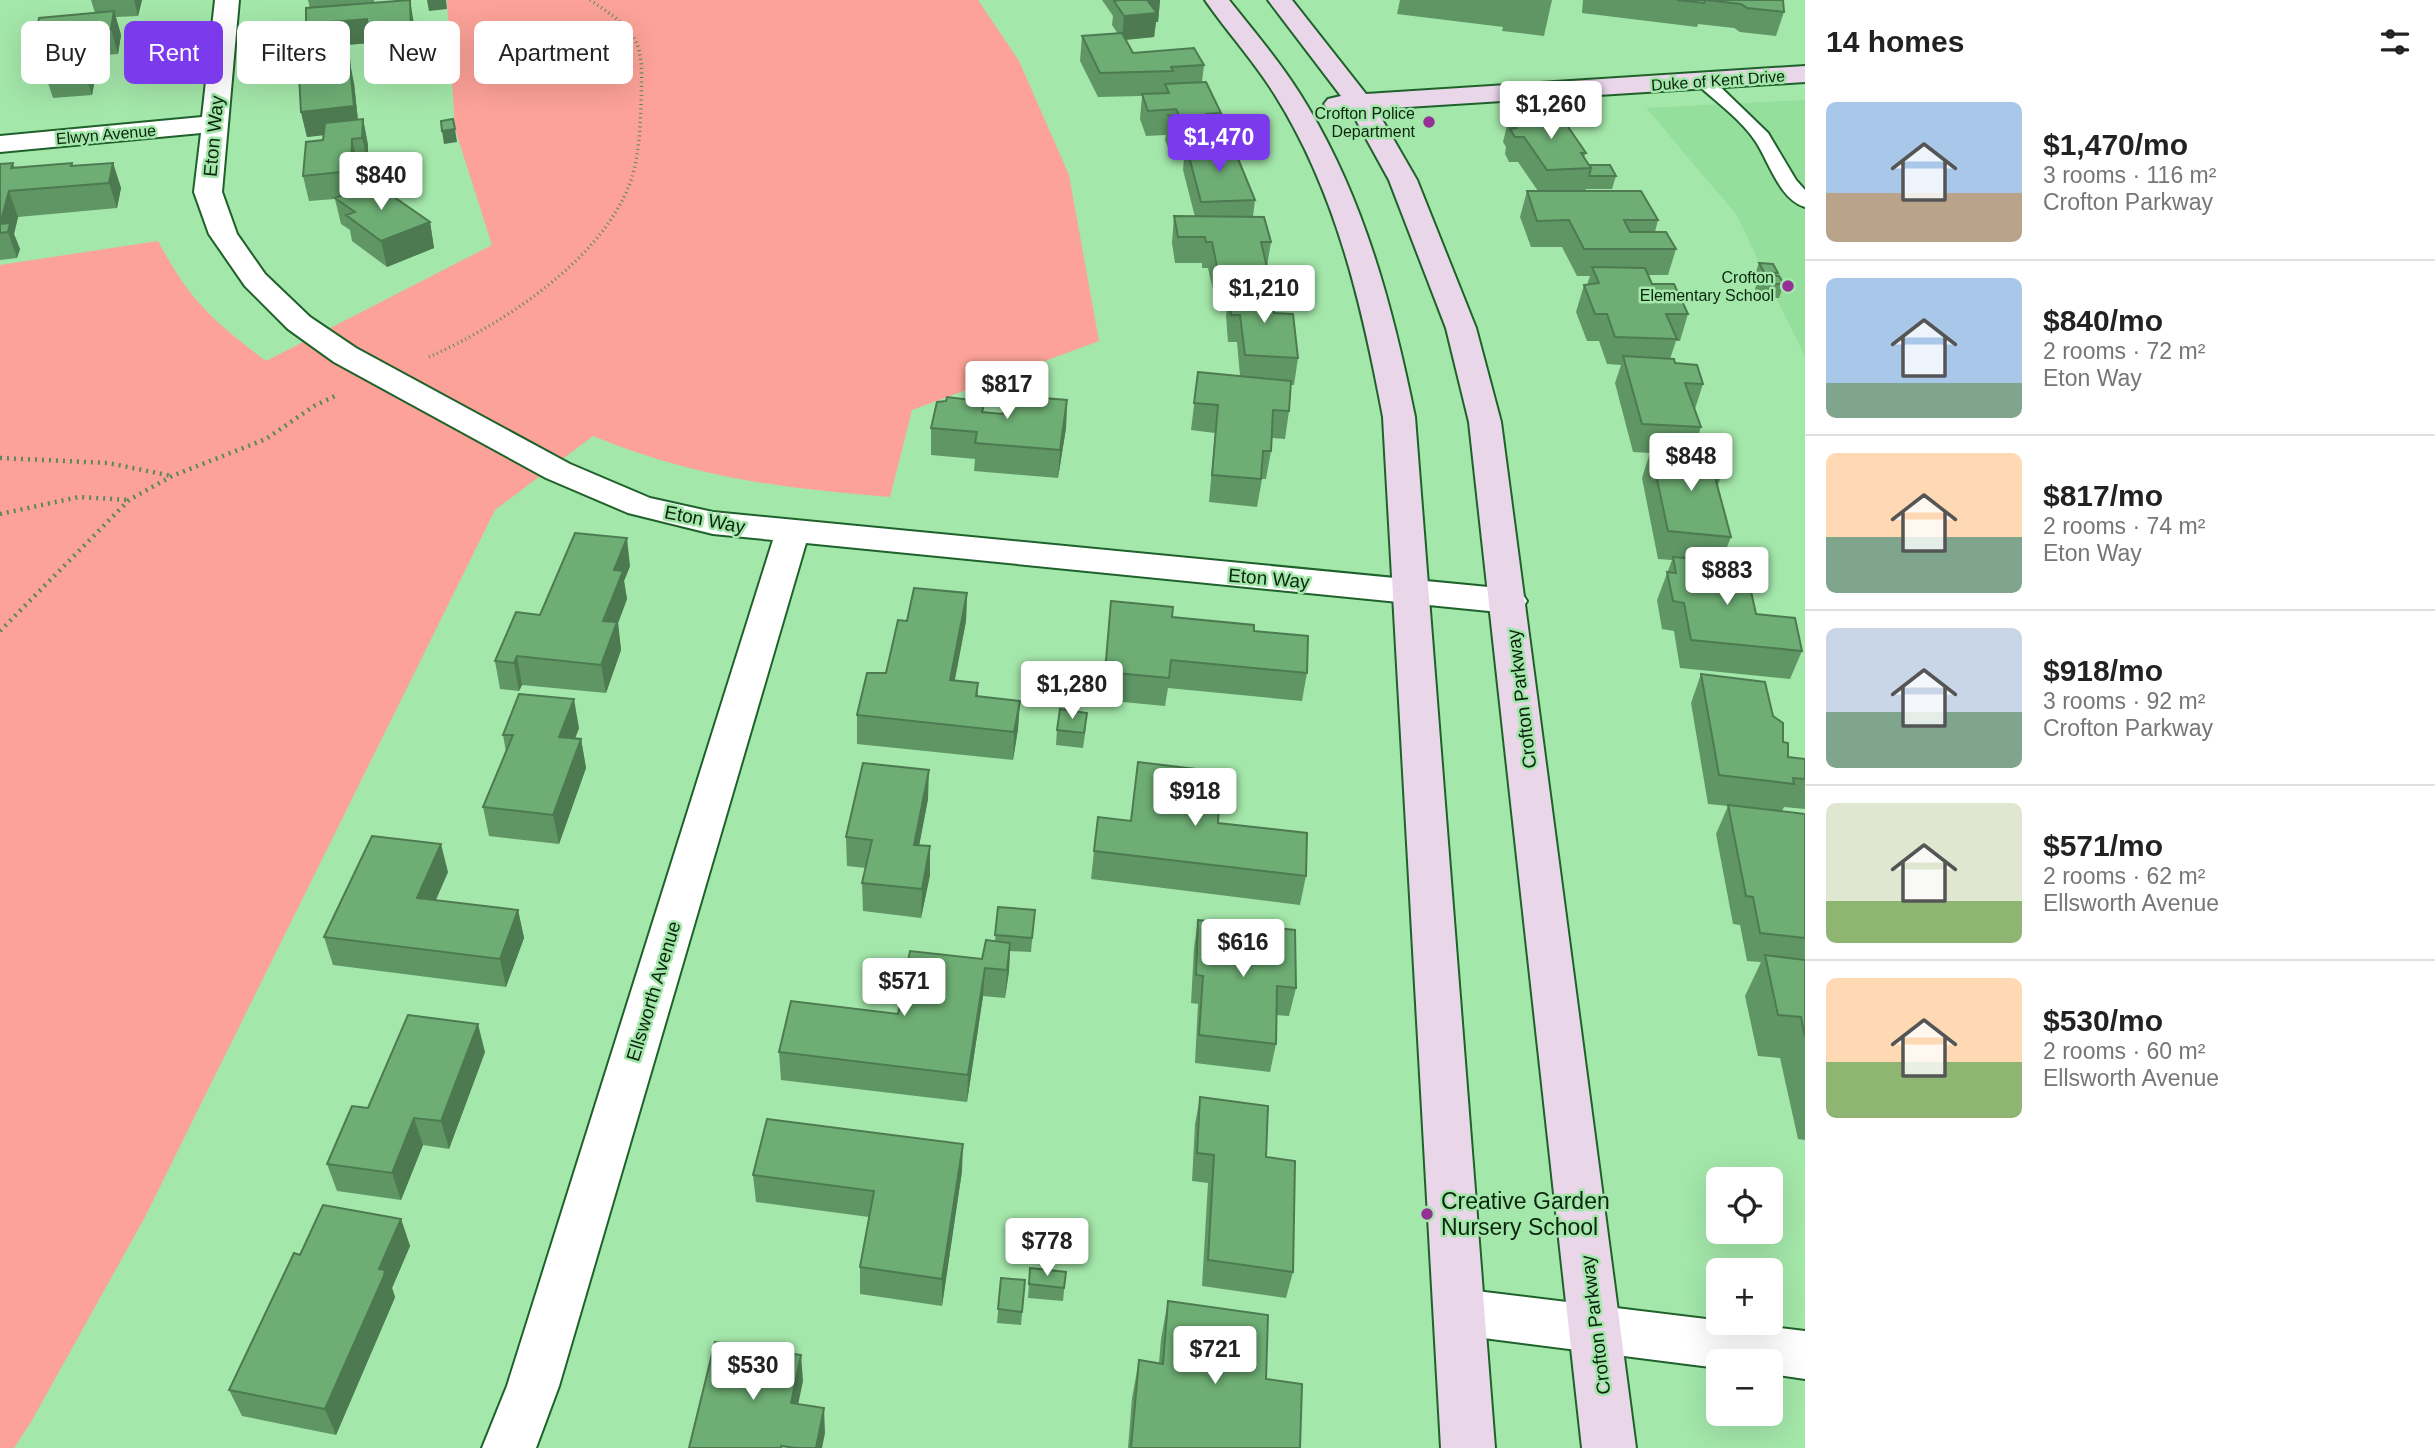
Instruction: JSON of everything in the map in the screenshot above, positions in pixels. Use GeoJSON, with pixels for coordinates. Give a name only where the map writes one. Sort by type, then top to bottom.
{"type":"FeatureCollection","features":[{"type":"Feature","properties":{"kind":"street","name":"Eton Way"},"geometry":{"type":"LineString","coordinates":[[227,0],[208,192],[223,234],[255,280],[310,331],[345,355],[558,471],[640,506],[713,523],[792,533],[1509,601]]}},
{"type":"Feature","properties":{"kind":"street"},"geometry":{"type":"LineString","coordinates":[[1217,0],[1296,108],[1332,182],[1382,326],[1399,417],[1468,1448]]}},
{"type":"Feature","properties":{"kind":"street","name":"Crofton Parkway"},"geometry":{"type":"LineString","coordinates":[[1280,0],[1359,102],[1403,180],[1461,328],[1485,422],[1509,601],[1609,1448]]}},
{"type":"Feature","properties":{"kind":"street","name":"Duke of Kent Drive"},"geometry":{"type":"LineString","coordinates":[[1296,108],[1805,74]]}},
{"type":"Feature","properties":{"kind":"street","name":"Elwyn Avenue"},"geometry":{"type":"LineString","coordinates":[[0,144],[213,124]]}},
{"type":"Feature","properties":{"kind":"street","name":"Ellsworth Avenue"},"geometry":{"type":"LineString","coordinates":[[509,1448],[533,1386],[792,533]]}},
{"type":"Feature","properties":{"kind":"street"},"geometry":{"type":"LineString","coordinates":[[1460,1312],[1805,1355]]}},
{"type":"Feature","properties":{"kind":"lane"},"geometry":{"type":"LineString","coordinates":[[1703,80],[1762,137],[1788,183],[1805,201]]}},
{"type":"Feature","properties":{"kind":"path"},"geometry":{"type":"LineString","coordinates":[[0,458],[96,461],[140,467],[172,476]]}},
{"type":"Feature","properties":{"kind":"path"},"geometry":{"type":"LineString","coordinates":[[0,514],[73,495],[102,494],[130,500]]}},
{"type":"Feature","properties":{"kind":"shaded area"},"geometry":{"type":"Polygon","coordinates":[[[447,0],[978,0],[1019,61],[1069,175],[1099,341],[912,410],[890,497],[812,490],[739,479],[667,462],[593,436],[495,510],[145,1217],[31,1422],[14,1448],[0,1448],[0,265],[158,241],[192,295],[231,334],[266,361],[492,245],[455,129],[452,84],[460,84],[460,21],[448,21],[447,0]]]}},
{"type":"Feature","properties":{"kind":"shaded area","name":"Crofton Elementary School"},"geometry":{"type":"Polygon","coordinates":[[[1805,100],[1805,357],[1736,214],[1646,108],[1805,100]]]}},
{"type":"Feature","properties":{"kind":"building"},"geometry":{"type":"Polygon","coordinates":[[[410,0],[411,21],[306,21],[306,8],[410,0]]]}},
{"type":"Feature","properties":{"kind":"building"},"geometry":{"type":"Polygon","coordinates":[[[1147,0],[1157,13],[1124,16],[1114,1],[1147,0]]]}},
{"type":"Feature","properties":{"kind":"building"},"geometry":{"type":"Polygon","coordinates":[[[1677,0],[1705,0],[1704,3],[1677,0]]]}},
{"type":"Feature","properties":{"kind":"building"},"geometry":{"type":"Polygon","coordinates":[[[1706,0],[1783,0],[1784,12],[1747,8],[1741,4],[1706,0]]]}},
{"type":"Feature","properties":{"kind":"building"},"geometry":{"type":"Polygon","coordinates":[[[114,11],[111,29],[110,21],[38,21],[39,18],[114,11]]]}},
{"type":"Feature","properties":{"kind":"building"},"geometry":{"type":"Polygon","coordinates":[[[1122,33],[1133,53],[1194,48],[1204,65],[1171,67],[1173,71],[1100,73],[1082,36],[1122,33]]]}},
{"type":"Feature","properties":{"kind":"building"},"geometry":{"type":"Polygon","coordinates":[[[350,68],[354,106],[301,112],[299,84],[350,84],[350,68]]]}},
{"type":"Feature","properties":{"kind":"building"},"geometry":{"type":"Polygon","coordinates":[[[1206,82],[1221,113],[1206,114],[1214,131],[1175,133],[1168,115],[1179,115],[1176,109],[1148,111],[1142,94],[1169,93],[1165,84],[1206,82]]]}},
{"type":"Feature","properties":{"kind":"building"},"geometry":{"type":"Polygon","coordinates":[[[1560,115],[1586,153],[1581,153],[1591,168],[1547,170],[1524,137],[1515,137],[1510,129],[1516,128],[1509,117],[1560,115]]]}},
{"type":"Feature","properties":{"kind":"building"},"geometry":{"type":"Polygon","coordinates":[[[363,119],[362,138],[352,139],[351,171],[303,176],[306,142],[323,140],[325,123],[363,119]]]}},
{"type":"Feature","properties":{"kind":"building"},"geometry":{"type":"Polygon","coordinates":[[[453,119],[455,129],[442,131],[441,121],[453,119]]]}},
{"type":"Feature","properties":{"kind":"building"},"geometry":{"type":"Polygon","coordinates":[[[1232,144],[1255,200],[1201,202],[1186,145],[1232,144]]]}},
{"type":"Feature","properties":{"kind":"building"},"geometry":{"type":"Polygon","coordinates":[[[13,163],[11,168],[113,163],[109,183],[9,191],[0,224],[0,164],[13,163]]]}},
{"type":"Feature","properties":{"kind":"building"},"geometry":{"type":"Polygon","coordinates":[[[1590,165],[1610,165],[1616,176],[1589,176],[1590,165]]]}},
{"type":"Feature","properties":{"kind":"building"},"geometry":{"type":"Polygon","coordinates":[[[374,183],[430,222],[381,241],[346,215],[355,212],[335,198],[374,183]]]}},
{"type":"Feature","properties":{"kind":"building"},"geometry":{"type":"Polygon","coordinates":[[[1527,191],[1641,191],[1658,220],[1624,220],[1630,232],[1666,232],[1676,249],[1584,249],[1569,220],[1537,221],[1527,191]]]}},
{"type":"Feature","properties":{"kind":"building"},"geometry":{"type":"Polygon","coordinates":[[[1174,216],[1264,217],[1271,242],[1261,242],[1267,267],[1217,267],[1212,242],[1206,242],[1205,237],[1178,237],[1174,216]]]}},
{"type":"Feature","properties":{"kind":"building"},"geometry":{"type":"Polygon","coordinates":[[[10,223],[8,232],[0,233],[0,224],[10,223]]]}},
{"type":"Feature","properties":{"kind":"building"},"geometry":{"type":"Polygon","coordinates":[[[1759,263],[1773,264],[1778,273],[1764,272],[1759,263]]]}},
{"type":"Feature","properties":{"kind":"building"},"geometry":{"type":"Polygon","coordinates":[[[1592,267],[1645,268],[1652,284],[1674,284],[1688,314],[1666,314],[1677,339],[1615,337],[1607,314],[1595,314],[1584,285],[1599,283],[1592,267]]]}},
{"type":"Feature","properties":{"kind":"building"},"geometry":{"type":"Polygon","coordinates":[[[1760,275],[1779,276],[1784,284],[1765,284],[1760,275]]]}},
{"type":"Feature","properties":{"kind":"building"},"geometry":{"type":"Polygon","coordinates":[[[1229,290],[1272,291],[1274,313],[1293,314],[1298,358],[1245,355],[1240,315],[1231,315],[1229,290]]]}},
{"type":"Feature","properties":{"kind":"building"},"geometry":{"type":"Polygon","coordinates":[[[1623,356],[1674,359],[1675,363],[1697,365],[1703,384],[1685,383],[1701,427],[1642,424],[1623,356]]]}},
{"type":"Feature","properties":{"kind":"building"},"geometry":{"type":"Polygon","coordinates":[[[1198,372],[1291,381],[1289,411],[1273,410],[1271,451],[1263,451],[1261,479],[1212,475],[1218,405],[1194,403],[1198,372]]]}},
{"type":"Feature","properties":{"kind":"building"},"geometry":{"type":"Polygon","coordinates":[[[1007,395],[1067,400],[1060,450],[975,443],[977,432],[931,428],[937,402],[946,401],[947,397],[972,400],[971,404],[984,405],[982,412],[1003,414],[1007,395]]]}},
{"type":"Feature","properties":{"kind":"building"},"geometry":{"type":"Polygon","coordinates":[[[1651,451],[1722,457],[1725,467],[1712,466],[1731,537],[1668,531],[1651,451]]]}},
{"type":"Feature","properties":{"kind":"building"},"geometry":{"type":"Polygon","coordinates":[[[575,533],[627,538],[614,570],[623,571],[603,621],[617,622],[601,665],[517,656],[514,663],[495,661],[516,612],[540,615],[575,533]]]}},
{"type":"Feature","properties":{"kind":"building"},"geometry":{"type":"Polygon","coordinates":[[[1673,557],[1745,564],[1756,614],[1795,618],[1802,651],[1691,640],[1684,603],[1673,601],[1667,572],[1676,573],[1673,557]]]}},
{"type":"Feature","properties":{"kind":"building"},"geometry":{"type":"Polygon","coordinates":[[[914,588],[967,593],[950,680],[978,683],[976,696],[1020,701],[1014,732],[857,715],[867,673],[886,673],[898,620],[907,621],[914,588]]]}},
{"type":"Feature","properties":{"kind":"building"},"geometry":{"type":"Polygon","coordinates":[[[1111,601],[1173,607],[1172,617],[1254,625],[1254,631],[1308,636],[1307,673],[1171,660],[1169,678],[1105,672],[1111,601]]]}},
{"type":"Feature","properties":{"kind":"building"},"geometry":{"type":"Polygon","coordinates":[[[1701,674],[1765,682],[1773,716],[1783,723],[1783,742],[1788,743],[1788,757],[1805,759],[1805,779],[1793,778],[1794,784],[1719,775],[1701,674]]]}},
{"type":"Feature","properties":{"kind":"building"},"geometry":{"type":"Polygon","coordinates":[[[519,694],[574,699],[559,737],[581,739],[553,815],[483,807],[513,735],[503,735],[519,694]]]}},
{"type":"Feature","properties":{"kind":"building"},"geometry":{"type":"Polygon","coordinates":[[[1060,709],[1087,713],[1084,733],[1057,730],[1060,709]]]}},
{"type":"Feature","properties":{"kind":"building"},"geometry":{"type":"Polygon","coordinates":[[[1138,762],[1204,770],[1202,806],[1219,807],[1218,823],[1307,833],[1306,876],[1094,851],[1098,817],[1131,821],[1138,762]]]}},
{"type":"Feature","properties":{"kind":"building"},"geometry":{"type":"Polygon","coordinates":[[[863,763],[929,770],[914,845],[930,846],[922,889],[862,883],[872,840],[846,837],[863,763]]]}},
{"type":"Feature","properties":{"kind":"building"},"geometry":{"type":"Polygon","coordinates":[[[1728,805],[1805,814],[1805,938],[1760,933],[1753,897],[1746,896],[1728,805]]]}},
{"type":"Feature","properties":{"kind":"building"},"geometry":{"type":"Polygon","coordinates":[[[372,836],[441,844],[417,898],[518,910],[500,959],[324,937],[372,836]]]}},
{"type":"Feature","properties":{"kind":"building"},"geometry":{"type":"Polygon","coordinates":[[[998,907],[1035,910],[1032,938],[995,935],[998,907]]]}},
{"type":"Feature","properties":{"kind":"building"},"geometry":{"type":"Polygon","coordinates":[[[1198,920],[1295,930],[1296,988],[1277,986],[1276,1044],[1199,1035],[1203,976],[1196,975],[1198,920]]]}},
{"type":"Feature","properties":{"kind":"building"},"geometry":{"type":"Polygon","coordinates":[[[986,940],[1010,943],[1007,970],[985,968],[968,1075],[779,1052],[791,1001],[898,1014],[910,951],[982,959],[986,940]]]}},
{"type":"Feature","properties":{"kind":"building"},"geometry":{"type":"Polygon","coordinates":[[[1765,955],[1805,960],[1805,1037],[1801,1017],[1778,1015],[1765,955]]]}},
{"type":"Feature","properties":{"kind":"building"},"geometry":{"type":"Polygon","coordinates":[[[408,1015],[478,1024],[441,1121],[414,1118],[392,1173],[327,1164],[352,1106],[368,1108],[408,1015]]]}},
{"type":"Feature","properties":{"kind":"building"},"geometry":{"type":"Polygon","coordinates":[[[1200,1097],[1268,1106],[1266,1157],[1295,1161],[1293,1272],[1208,1260],[1214,1155],[1197,1153],[1200,1097]]]}},
{"type":"Feature","properties":{"kind":"building"},"geometry":{"type":"Polygon","coordinates":[[[767,1119],[963,1144],[942,1279],[860,1267],[874,1191],[753,1175],[767,1119]]]}},
{"type":"Feature","properties":{"kind":"building"},"geometry":{"type":"Polygon","coordinates":[[[323,1205],[401,1219],[379,1269],[385,1270],[384,1276],[325,1409],[229,1390],[294,1253],[300,1255],[323,1205]]]}},
{"type":"Feature","properties":{"kind":"building"},"geometry":{"type":"Polygon","coordinates":[[[1030,1268],[1066,1272],[1064,1288],[1029,1284],[1030,1268]]]}},
{"type":"Feature","properties":{"kind":"building"},"geometry":{"type":"Polygon","coordinates":[[[1001,1278],[1025,1280],[1022,1312],[998,1309],[1001,1278]]]}},
{"type":"Feature","properties":{"kind":"building"},"geometry":{"type":"Polygon","coordinates":[[[1168,1301],[1268,1315],[1266,1379],[1302,1384],[1300,1448],[1131,1448],[1139,1360],[1163,1364],[1168,1301]]]}},
{"type":"Feature","properties":{"kind":"building"},"geometry":{"type":"Polygon","coordinates":[[[715,1342],[801,1355],[791,1403],[824,1408],[816,1448],[689,1448],[715,1342]]]}},
{"type":"Feature","properties":{"kind":"place","name":"Crofton Police Department"},"geometry":{"type":"Point","coordinates":[1429,122]}},
{"type":"Feature","properties":{"kind":"place","name":"Crofton Elementary School"},"geometry":{"type":"Point","coordinates":[1788,286]}},
{"type":"Feature","properties":{"kind":"place","name":"Creative Garden Nursery School"},"geometry":{"type":"Point","coordinates":[1427,1214]}}]}
